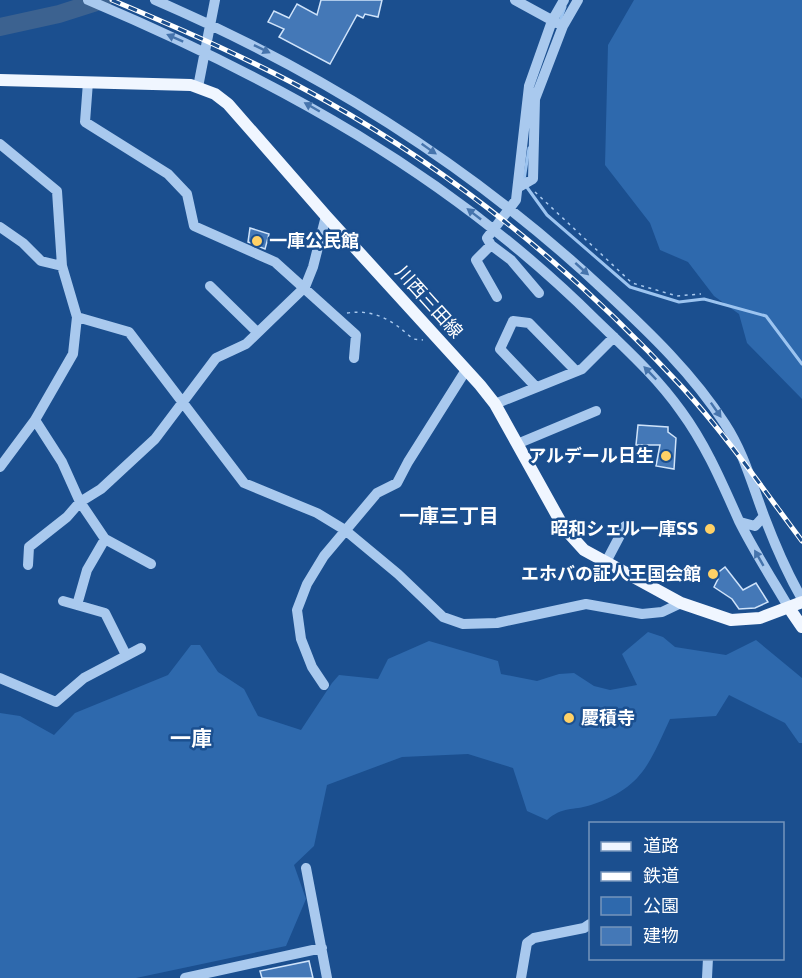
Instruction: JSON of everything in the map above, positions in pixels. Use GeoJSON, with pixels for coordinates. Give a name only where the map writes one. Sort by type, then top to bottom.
{"type":"FeatureCollection","features":[{"type":"Feature","properties":{"kind":"main road","name":"川西三田線"},"geometry":{"type":"LineString","coordinates":[[0,80],[198,87],[215,94],[228,104],[495,404],[564,528],[584,550],[681,603],[731,620],[760,618],[802,601]]}},
{"type":"Feature","properties":{"kind":"main road"},"geometry":{"type":"LineString","coordinates":[[789,608],[802,627]]}},
{"type":"Feature","properties":{"kind":"street"},"geometry":{"type":"LineString","coordinates":[[88,0],[204,51],[268,83],[341,124],[441,190],[493,229],[568,293],[656,379],[681,411],[714,465],[740,522],[789,608]]}},
{"type":"Feature","properties":{"kind":"street"},"geometry":{"type":"LineString","coordinates":[[155,0],[209,23],[298,68],[424,145],[511,210],[623,308],[707,398],[744,459],[782,561],[802,601]]}},
{"type":"Feature","properties":{"kind":"street"},"geometry":{"type":"LineString","coordinates":[[198,87],[215,0]]}},
{"type":"Feature","properties":{"kind":"street"},"geometry":{"type":"LineString","coordinates":[[515,0],[558,23]]}},
{"type":"Feature","properties":{"kind":"street"},"geometry":{"type":"LineString","coordinates":[[519,187],[533,179],[535,99],[564,0]]}},
{"type":"Feature","properties":{"kind":"street"},"geometry":{"type":"LineString","coordinates":[[539,293],[511,260],[490,245],[487,238],[511,210],[519,187],[529,86],[558,23],[578,0]]}},
{"type":"Feature","properties":{"kind":"street"},"geometry":{"type":"LineString","coordinates":[[88,82],[85,122],[168,174],[187,194],[194,226],[275,262],[336,314],[356,335],[354,358]]}},
{"type":"Feature","properties":{"kind":"street"},"geometry":{"type":"LineString","coordinates":[[0,144],[57,191],[62,266],[77,317],[73,354],[35,420],[0,467]]}},
{"type":"Feature","properties":{"kind":"street"},"geometry":{"type":"LineString","coordinates":[[28,565],[29,547],[67,517],[80,502],[101,489],[155,439],[216,358],[246,344],[305,287],[314,267],[326,216]]}},
{"type":"Feature","properties":{"kind":"street"},"geometry":{"type":"LineString","coordinates":[[0,227],[23,243],[41,261],[62,266]]}},
{"type":"Feature","properties":{"kind":"street"},"geometry":{"type":"LineString","coordinates":[[490,245],[476,260],[497,297]]}},
{"type":"Feature","properties":{"kind":"street"},"geometry":{"type":"LineString","coordinates":[[210,286],[257,332]]}},
{"type":"Feature","properties":{"kind":"street"},"geometry":{"type":"LineString","coordinates":[[77,317],[129,332],[244,483],[317,513],[345,530],[398,574],[443,617],[462,624],[497,623],[585,604],[642,614],[662,612],[681,603]]}},
{"type":"Feature","properties":{"kind":"street"},"geometry":{"type":"LineString","coordinates":[[536,387],[500,349],[513,321],[529,323],[576,371]]}},
{"type":"Feature","properties":{"kind":"street"},"geometry":{"type":"LineString","coordinates":[[495,404],[582,369],[614,337]]}},
{"type":"Feature","properties":{"kind":"street"},"geometry":{"type":"LineString","coordinates":[[324,685],[312,667],[301,639],[297,610],[324,556],[377,493],[397,483],[466,370]]}},
{"type":"Feature","properties":{"kind":"street"},"geometry":{"type":"LineString","coordinates":[[517,444],[596,411]]}},
{"type":"Feature","properties":{"kind":"street"},"geometry":{"type":"LineString","coordinates":[[35,420],[62,462],[80,502],[105,539],[151,564]]}},
{"type":"Feature","properties":{"kind":"street"},"geometry":{"type":"LineString","coordinates":[[740,522],[755,526],[764,516]]}},
{"type":"Feature","properties":{"kind":"street"},"geometry":{"type":"LineString","coordinates":[[606,562],[625,526]]}},
{"type":"Feature","properties":{"kind":"street"},"geometry":{"type":"LineString","coordinates":[[77,605],[87,570],[105,539]]}},
{"type":"Feature","properties":{"kind":"street"},"geometry":{"type":"LineString","coordinates":[[63,600],[105,614],[126,656]]}},
{"type":"Feature","properties":{"kind":"street"},"geometry":{"type":"LineString","coordinates":[[0,678],[56,702],[84,678],[141,648]]}},
{"type":"Feature","properties":{"kind":"street"},"geometry":{"type":"LineString","coordinates":[[306,868],[327,978]]}},
{"type":"Feature","properties":{"kind":"street"},"geometry":{"type":"LineString","coordinates":[[521,978],[527,943],[534,938],[589,925]]}},
{"type":"Feature","properties":{"kind":"street"},"geometry":{"type":"LineString","coordinates":[[185,978],[322,948]]}},
{"type":"Feature","properties":{"kind":"street"},"geometry":{"type":"LineString","coordinates":[[707,978],[708,960]]}},
{"type":"Feature","properties":{"kind":"path"},"geometry":{"type":"LineString","coordinates":[[533,179],[533,190],[632,283],[677,296],[701,294]]}},
{"type":"Feature","properties":{"kind":"path"},"geometry":{"type":"LineString","coordinates":[[336,314],[359,311],[392,320],[413,339],[439,340]]}},
{"type":"Feature","properties":{"kind":"green space"},"geometry":{"type":"Polygon","coordinates":[[[634,0],[802,0],[802,399],[747,343],[739,314],[714,296],[688,262],[660,250],[650,223],[605,165],[608,45],[634,0]]]}},
{"type":"Feature","properties":{"kind":"green space"},"geometry":{"type":"Polygon","coordinates":[[[648,632],[663,637],[675,647],[726,655],[756,640],[802,678],[802,743],[799,743],[785,723],[729,695],[716,716],[670,719],[649,762],[633,782],[622,791],[591,805],[558,813],[547,820],[527,811],[513,768],[468,754],[402,757],[327,785],[314,846],[294,865],[306,899],[286,946],[136,978],[0,978],[0,713],[20,716],[54,735],[75,713],[168,675],[191,645],[200,645],[218,672],[244,689],[258,716],[301,730],[339,675],[378,679],[388,659],[429,641],[498,661],[501,674],[537,681],[559,674],[574,673],[594,686],[610,690],[637,685],[622,654],[648,632]]]}},
{"type":"Feature","properties":{"kind":"building"},"geometry":{"type":"Polygon","coordinates":[[[321,0],[382,0],[378,17],[365,14],[363,18],[357,15],[330,64],[279,37],[284,29],[268,22],[274,11],[289,18],[297,4],[317,15],[321,0]]]}},
{"type":"Feature","properties":{"kind":"building","name":"一庫公民館"},"geometry":{"type":"Polygon","coordinates":[[[250,228],[269,234],[265,249],[248,242],[250,228]]]}},
{"type":"Feature","properties":{"kind":"building","name":"アルデール日生"},"geometry":{"type":"Polygon","coordinates":[[[638,425],[668,427],[668,432],[676,438],[674,469],[656,466],[660,445],[636,445],[638,425]]]}},
{"type":"Feature","properties":{"kind":"building"},"geometry":{"type":"Polygon","coordinates":[[[725,567],[743,590],[756,583],[768,602],[755,608],[739,609],[732,599],[714,587],[718,579],[715,575],[725,567]]]}},
{"type":"Feature","properties":{"kind":"building"},"geometry":{"type":"Polygon","coordinates":[[[309,961],[313,978],[262,978],[260,971],[309,961]]]}},
{"type":"Feature","properties":{"kind":"waterway"},"geometry":{"type":"LineString","coordinates":[[0,27],[59,14],[103,0]]}},
{"type":"Feature","properties":{"kind":"waterway"},"geometry":{"type":"LineString","coordinates":[[560,21],[565,7]]}},
{"type":"Feature","properties":{"kind":"waterway"},"geometry":{"type":"LineString","coordinates":[[524,180],[529,148]]}},
{"type":"Feature","properties":{"kind":"waterway"},"geometry":{"type":"LineString","coordinates":[[526,186],[547,215],[630,287],[679,302],[704,299],[766,316],[802,364]]}},
{"type":"Feature","properties":{"kind":"railway"},"geometry":{"type":"LineString","coordinates":[[112,0],[247,60],[326,101],[423,161],[515,230],[601,305],[682,387],[729,443],[802,541]]}},
{"type":"Feature","properties":{"kind":"place","name":"一庫公民館"},"geometry":{"type":"Point","coordinates":[257,241]}},
{"type":"Feature","properties":{"kind":"place","name":"アルデール日生"},"geometry":{"type":"Point","coordinates":[666,456]}},
{"type":"Feature","properties":{"kind":"place","name":"昭和シェル一庫SS"},"geometry":{"type":"Point","coordinates":[710,529]}},
{"type":"Feature","properties":{"kind":"place","name":"エホバの証人王国会館"},"geometry":{"type":"Point","coordinates":[713,574]}},
{"type":"Feature","properties":{"kind":"place","name":"慶積寺"},"geometry":{"type":"Point","coordinates":[569,718]}},
{"type":"Feature","properties":{"kind":"district","name":"一庫三丁目"},"geometry":{"type":"Point","coordinates":[449,516]}},
{"type":"Feature","properties":{"kind":"district","name":"一庫"},"geometry":{"type":"Point","coordinates":[191,739]}}]}
